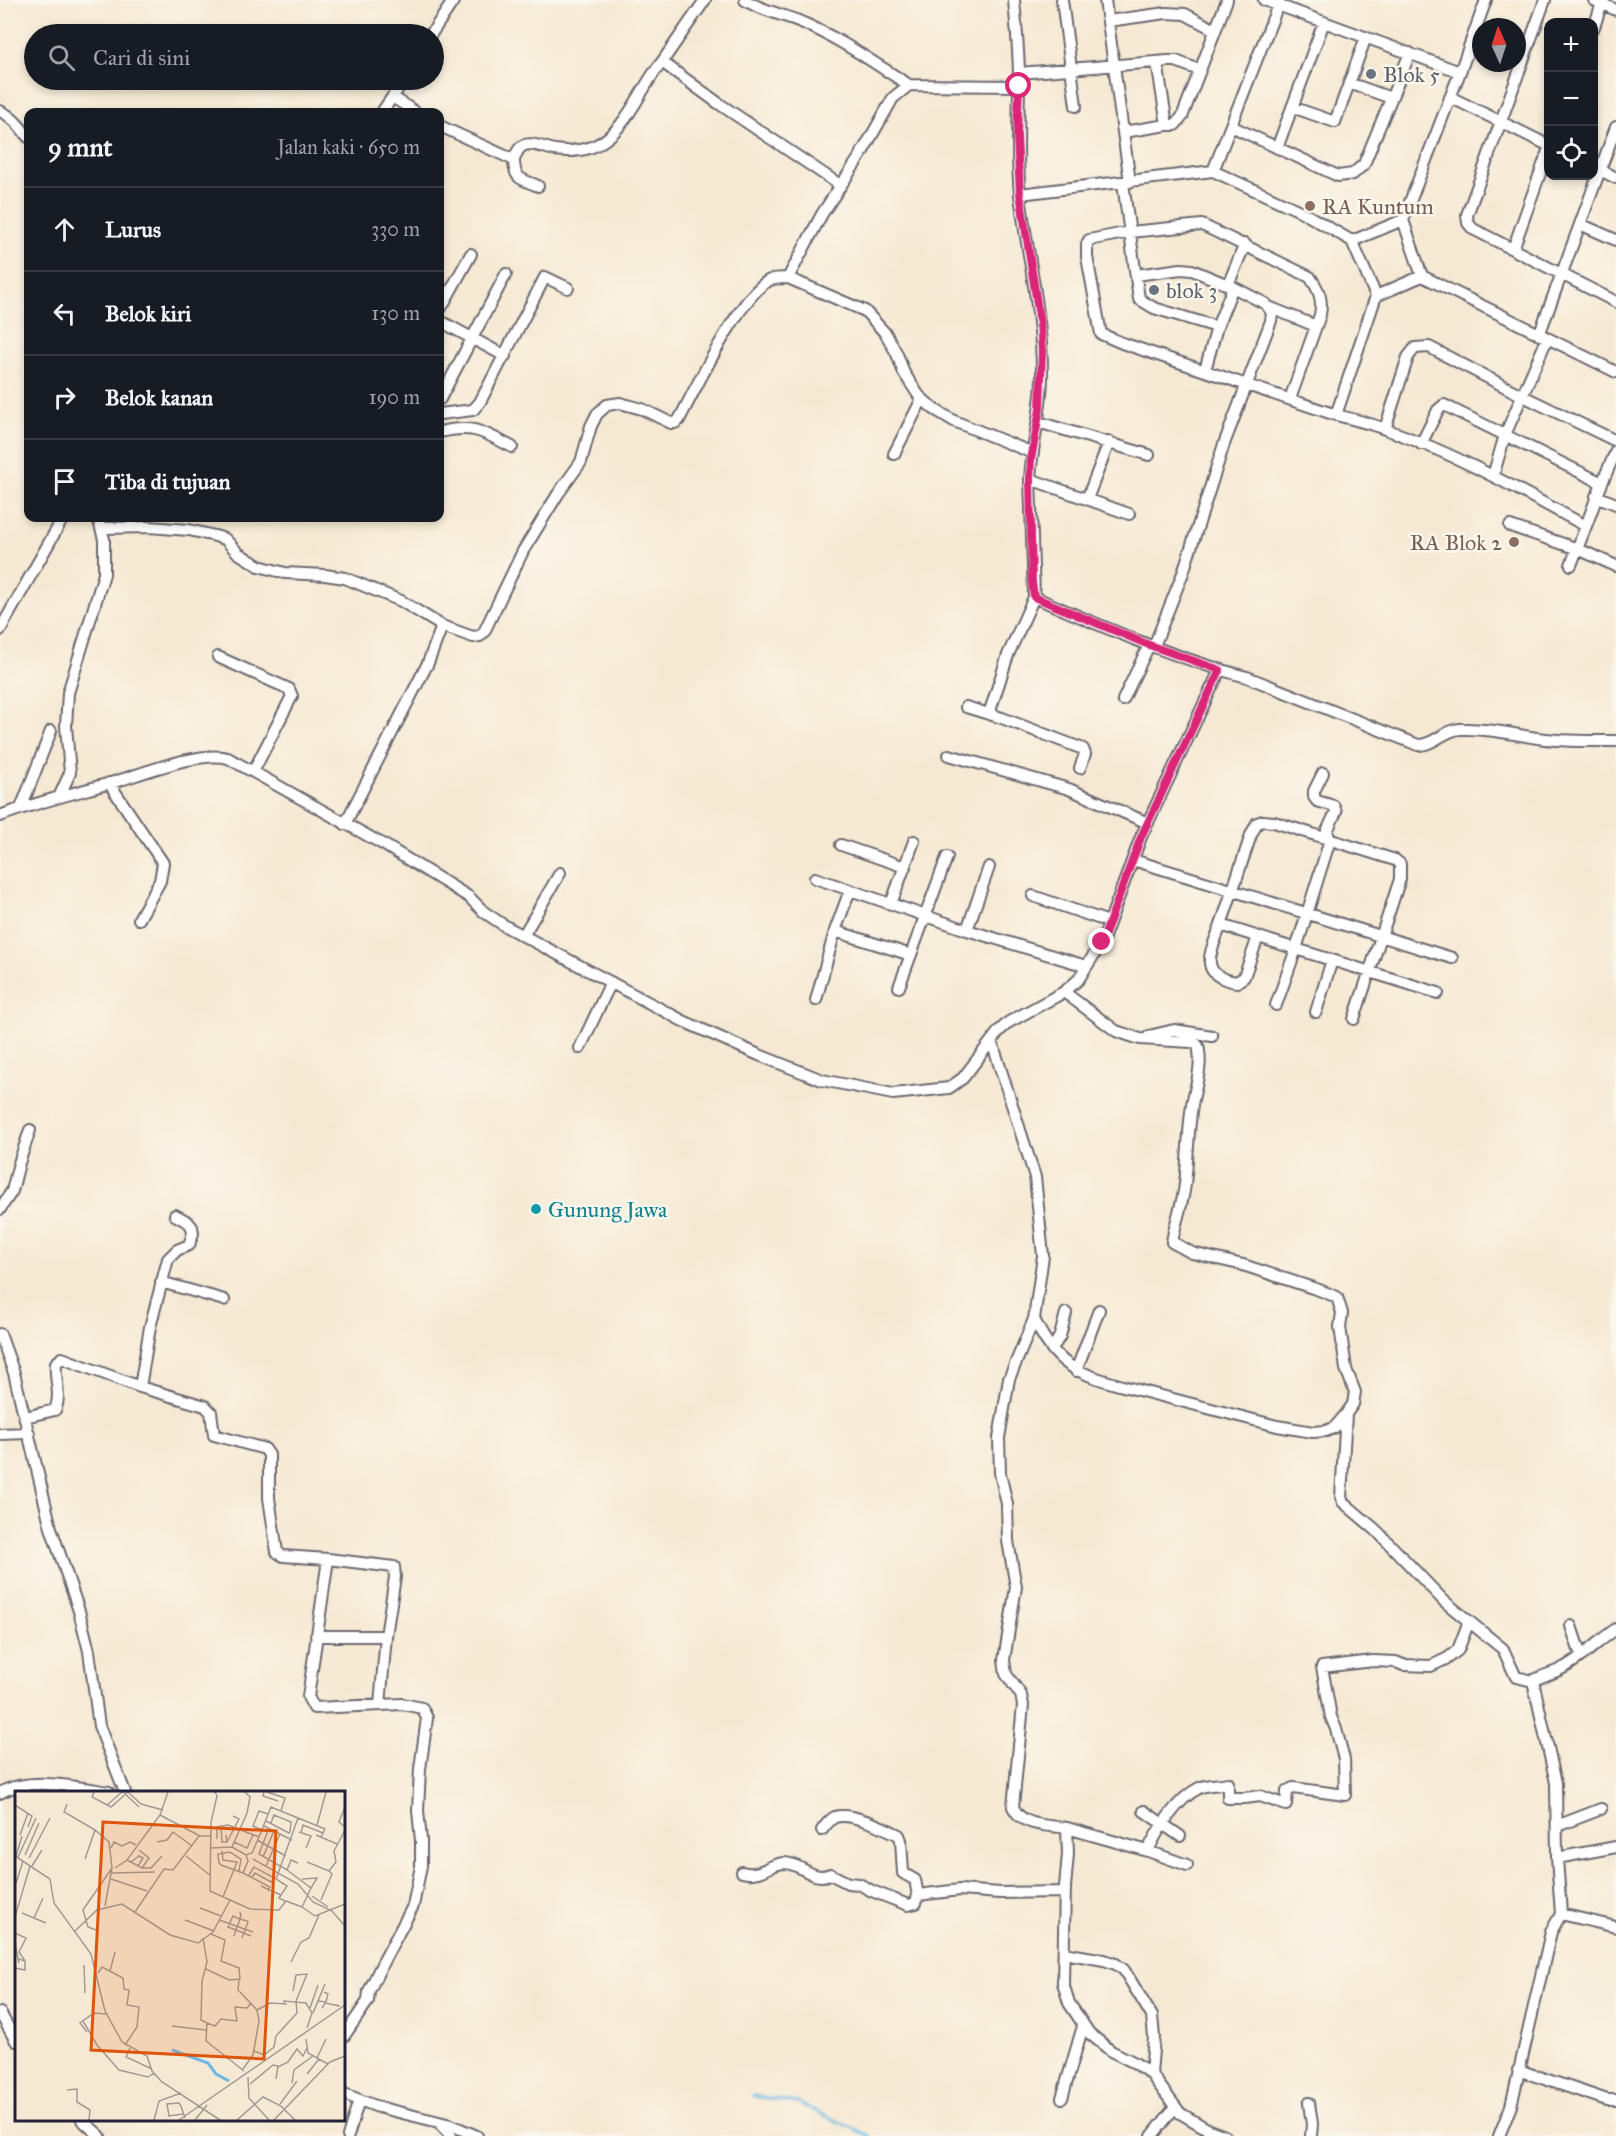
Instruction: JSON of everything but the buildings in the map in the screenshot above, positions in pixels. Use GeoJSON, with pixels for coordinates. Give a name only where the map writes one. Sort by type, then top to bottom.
{"type":"FeatureCollection","features":[{"type":"Feature","properties":{"kind":"street"},"geometry":{"type":"LineString","coordinates":[[438,24],[454,0]]}},
{"type":"Feature","properties":{"kind":"street"},"geometry":{"type":"LineString","coordinates":[[538,186],[518,177],[514,172],[514,160],[520,147],[526,144],[556,150],[579,151],[594,146],[609,136],[630,112],[705,0]]}},
{"type":"Feature","properties":{"kind":"street"},"geometry":{"type":"LineString","coordinates":[[745,0],[762,9],[800,21],[821,31],[909,85],[1019,86]]}},
{"type":"Feature","properties":{"kind":"street"},"geometry":{"type":"LineString","coordinates":[[989,714],[1008,655],[1034,597],[1030,479],[1042,375],[1041,343],[1020,194],[1017,136],[1019,73],[1014,0]]}},
{"type":"Feature","properties":{"kind":"street"},"geometry":{"type":"LineString","coordinates":[[1062,0],[1076,106]]}},
{"type":"Feature","properties":{"kind":"street"},"geometry":{"type":"LineString","coordinates":[[1105,0],[1123,132],[1130,232],[1139,299],[1154,308],[1217,327]]}},
{"type":"Feature","properties":{"kind":"street"},"geometry":{"type":"LineString","coordinates":[[1123,132],[1175,125],[1180,120],[1227,0]]}},
{"type":"Feature","properties":{"kind":"street"},"geometry":{"type":"LineString","coordinates":[[1264,0],[1279,3],[1460,72]]}},
{"type":"Feature","properties":{"kind":"street"},"geometry":{"type":"LineString","coordinates":[[1486,0],[1403,220],[1422,276],[1616,372]]}},
{"type":"Feature","properties":{"kind":"street"},"geometry":{"type":"LineString","coordinates":[[1545,0],[1467,216],[1468,223],[1473,229],[1616,302]]}},
{"type":"Feature","properties":{"kind":"street"},"geometry":{"type":"LineString","coordinates":[[1595,18],[1598,2],[1616,10]]}},
{"type":"Feature","properties":{"kind":"street"},"geometry":{"type":"LineString","coordinates":[[1213,171],[1279,3]]}},
{"type":"Feature","properties":{"kind":"street"},"geometry":{"type":"LineString","coordinates":[[1108,21],[1166,13],[1185,14],[1215,30]]}},
{"type":"Feature","properties":{"kind":"street"},"geometry":{"type":"LineString","coordinates":[[1277,147],[1324,22]]}},
{"type":"Feature","properties":{"kind":"street"},"geometry":{"type":"LineString","coordinates":[[1292,107],[1335,122],[1366,38]]}},
{"type":"Feature","properties":{"kind":"street"},"geometry":{"type":"LineString","coordinates":[[1231,126],[1338,176],[1353,174],[1364,164],[1410,53]]}},
{"type":"Feature","properties":{"kind":"street"},"geometry":{"type":"LineString","coordinates":[[1019,73],[1176,61],[1199,70]]}},
{"type":"Feature","properties":{"kind":"street"},"geometry":{"type":"LineString","coordinates":[[662,62],[718,103],[840,185]]}},
{"type":"Feature","properties":{"kind":"street"},"geometry":{"type":"LineString","coordinates":[[1157,62],[1167,125]]}},
{"type":"Feature","properties":{"kind":"street"},"geometry":{"type":"LineString","coordinates":[[1349,83],[1391,98]]}},
{"type":"Feature","properties":{"kind":"street"},"geometry":{"type":"LineString","coordinates":[[788,278],[812,232],[859,158],[893,98],[909,85]]}},
{"type":"Feature","properties":{"kind":"street"},"geometry":{"type":"LineString","coordinates":[[385,108],[398,90]]}},
{"type":"Feature","properties":{"kind":"street"},"geometry":{"type":"LineString","coordinates":[[1450,97],[1544,143]]}},
{"type":"Feature","properties":{"kind":"street"},"geometry":{"type":"LineString","coordinates":[[393,98],[409,108]]}},
{"type":"Feature","properties":{"kind":"street"},"geometry":{"type":"LineString","coordinates":[[0,111],[12,118],[24,132]]}},
{"type":"Feature","properties":{"kind":"street"},"geometry":{"type":"LineString","coordinates":[[1598,167],[1616,127]]}},
{"type":"Feature","properties":{"kind":"street"},"geometry":{"type":"LineString","coordinates":[[444,128],[514,160]]}},
{"type":"Feature","properties":{"kind":"street"},"geometry":{"type":"LineString","coordinates":[[1513,249],[1544,162]]}},
{"type":"Feature","properties":{"kind":"street"},"geometry":{"type":"LineString","coordinates":[[1598,169],[1616,178]]}},
{"type":"Feature","properties":{"kind":"street"},"geometry":{"type":"LineString","coordinates":[[1020,194],[1213,171],[1300,211],[1352,241],[1377,296],[1336,415]]}},
{"type":"Feature","properties":{"kind":"street"},"geometry":{"type":"LineString","coordinates":[[1493,476],[1505,435],[1523,396],[1594,180]]}},
{"type":"Feature","properties":{"kind":"street"},"geometry":{"type":"LineString","coordinates":[[1352,241],[1403,220]]}},
{"type":"Feature","properties":{"kind":"street"},"geometry":{"type":"LineString","coordinates":[[1580,224],[1616,240]]}},
{"type":"Feature","properties":{"kind":"street"},"geometry":{"type":"LineString","coordinates":[[1290,399],[1322,303],[1317,286],[1310,277],[1202,225],[1130,232],[1089,240],[1087,257],[1098,329],[1101,334],[1122,344],[1336,415],[1385,429],[1493,476],[1586,526]]}},
{"type":"Feature","properties":{"kind":"street"},"geometry":{"type":"LineString","coordinates":[[1205,370],[1245,244]]}},
{"type":"Feature","properties":{"kind":"street"},"geometry":{"type":"LineString","coordinates":[[444,300],[471,254]]}},
{"type":"Feature","properties":{"kind":"street"},"geometry":{"type":"LineString","coordinates":[[1136,275],[1181,269],[1192,270],[1260,299],[1270,308],[1316,326]]}},
{"type":"Feature","properties":{"kind":"street"},"geometry":{"type":"LineString","coordinates":[[444,391],[506,274]]}},
{"type":"Feature","properties":{"kind":"street"},"geometry":{"type":"LineString","coordinates":[[1377,296],[1422,276]]}},
{"type":"Feature","properties":{"kind":"street"},"geometry":{"type":"LineString","coordinates":[[444,414],[473,410],[480,402],[545,277],[568,288]]}},
{"type":"Feature","properties":{"kind":"street"},"geometry":{"type":"LineString","coordinates":[[60,795],[70,772],[66,726],[68,693],[104,574],[104,538],[100,523],[189,530],[215,536],[225,539],[238,553],[259,566],[285,573],[345,578],[401,601],[442,626],[472,637],[480,636],[484,632],[522,551],[581,462],[591,426],[597,414],[607,405],[620,403],[642,409],[671,423],[679,420],[715,351],[748,302],[769,280],[788,278],[865,311],[886,334],[897,354],[904,374],[922,399],[954,421],[1033,453]]}},
{"type":"Feature","properties":{"kind":"street"},"geometry":{"type":"LineString","coordinates":[[1123,700],[1152,645],[1183,573],[1205,501],[1271,321],[1270,308]]}},
{"type":"Feature","properties":{"kind":"street"},"geometry":{"type":"LineString","coordinates":[[444,326],[505,356]]}},
{"type":"Feature","properties":{"kind":"street"},"geometry":{"type":"LineString","coordinates":[[1385,429],[1408,357],[1415,348],[1420,346],[1429,347],[1616,441]]}},
{"type":"Feature","properties":{"kind":"street"},"geometry":{"type":"LineString","coordinates":[[894,454],[922,399]]}},
{"type":"Feature","properties":{"kind":"street"},"geometry":{"type":"LineString","coordinates":[[1421,444],[1438,410],[1444,405],[1602,483]]}},
{"type":"Feature","properties":{"kind":"street"},"geometry":{"type":"LineString","coordinates":[[1038,422],[1149,455]]}},
{"type":"Feature","properties":{"kind":"street"},"geometry":{"type":"LineString","coordinates":[[444,431],[454,429],[482,431],[512,447]]}},
{"type":"Feature","properties":{"kind":"street"},"geometry":{"type":"LineString","coordinates":[[1087,499],[1109,442]]}},
{"type":"Feature","properties":{"kind":"street"},"geometry":{"type":"LineString","coordinates":[[1571,565],[1596,496],[1616,451]]}},
{"type":"Feature","properties":{"kind":"street"},"geometry":{"type":"LineString","coordinates":[[1030,479],[1129,514]]}},
{"type":"Feature","properties":{"kind":"street"},"geometry":{"type":"LineString","coordinates":[[1596,496],[1616,504]]}},
{"type":"Feature","properties":{"kind":"street"},"geometry":{"type":"LineString","coordinates":[[0,630],[61,522]]}},
{"type":"Feature","properties":{"kind":"street"},"geometry":{"type":"LineString","coordinates":[[1510,526],[1578,549],[1616,566]]}},
{"type":"Feature","properties":{"kind":"street"},"geometry":{"type":"LineString","coordinates":[[1034,597],[1152,645],[1220,670],[1247,676],[1418,745],[1428,744],[1447,732],[1457,729],[1502,731],[1540,739],[1616,741]]}},
{"type":"Feature","properties":{"kind":"street"},"geometry":{"type":"LineString","coordinates":[[345,824],[428,663],[442,626]]}},
{"type":"Feature","properties":{"kind":"street"},"geometry":{"type":"LineString","coordinates":[[218,657],[289,689],[291,692],[292,696],[254,772]]}},
{"type":"Feature","properties":{"kind":"street"},"geometry":{"type":"LineString","coordinates":[[0,816],[60,795],[109,783],[130,775],[209,756],[228,758],[387,846],[469,897],[484,912],[523,936],[683,1021],[822,1080],[893,1094],[949,1088],[963,1077],[999,1031],[1009,1022],[1064,992],[1078,980],[1102,942],[1148,823],[1220,670]]}},
{"type":"Feature","properties":{"kind":"street"},"geometry":{"type":"LineString","coordinates":[[966,707],[1083,749],[1085,754],[1080,768]]}},
{"type":"Feature","properties":{"kind":"street"},"geometry":{"type":"LineString","coordinates":[[21,808],[51,731]]}},
{"type":"Feature","properties":{"kind":"street"},"geometry":{"type":"LineString","coordinates":[[948,755],[1069,789],[1148,823]]}},
{"type":"Feature","properties":{"kind":"street"},"geometry":{"type":"LineString","coordinates":[[1276,1005],[1330,840],[1327,831],[1336,812],[1336,807],[1317,801],[1314,797],[1314,791],[1323,773]]}},
{"type":"Feature","properties":{"kind":"street"},"geometry":{"type":"LineString","coordinates":[[109,783],[163,863],[160,881],[139,919]]}},
{"type":"Feature","properties":{"kind":"street"},"geometry":{"type":"LineString","coordinates":[[1258,937],[1244,976],[1237,982],[1227,981],[1216,975],[1209,956],[1257,823],[1274,822],[1395,860],[1400,864],[1400,879],[1354,1019]]}},
{"type":"Feature","properties":{"kind":"street"},"geometry":{"type":"LineString","coordinates":[[891,904],[914,841]]}},
{"type":"Feature","properties":{"kind":"street"},"geometry":{"type":"LineString","coordinates":[[841,845],[905,867]]}},
{"type":"Feature","properties":{"kind":"street"},"geometry":{"type":"LineString","coordinates":[[899,987],[947,857]]}},
{"type":"Feature","properties":{"kind":"street"},"geometry":{"type":"LineString","coordinates":[[1133,860],[1452,958]]}},
{"type":"Feature","properties":{"kind":"street"},"geometry":{"type":"LineString","coordinates":[[967,930],[988,867]]}},
{"type":"Feature","properties":{"kind":"street"},"geometry":{"type":"LineString","coordinates":[[523,936],[560,873]]}},
{"type":"Feature","properties":{"kind":"street"},"geometry":{"type":"LineString","coordinates":[[815,878],[967,930],[1086,966]]}},
{"type":"Feature","properties":{"kind":"street"},"geometry":{"type":"LineString","coordinates":[[816,1000],[850,890]]}},
{"type":"Feature","properties":{"kind":"street"},"geometry":{"type":"LineString","coordinates":[[1033,896],[1109,922]]}},
{"type":"Feature","properties":{"kind":"street"},"geometry":{"type":"LineString","coordinates":[[1221,925],[1438,993]]}},
{"type":"Feature","properties":{"kind":"street"},"geometry":{"type":"LineString","coordinates":[[836,931],[910,955]]}},
{"type":"Feature","properties":{"kind":"street"},"geometry":{"type":"LineString","coordinates":[[1316,1012],[1332,960]]}},
{"type":"Feature","properties":{"kind":"street"},"geometry":{"type":"LineString","coordinates":[[580,1048],[612,982]]}},
{"type":"Feature","properties":{"kind":"street"},"geometry":{"type":"LineString","coordinates":[[1034,1320],[1062,1362],[1076,1371],[1119,1385],[1277,1426],[1313,1432],[1326,1431],[1335,1427],[1353,1404],[1354,1392],[1346,1369],[1340,1327],[1342,1313],[1337,1298],[1243,1265],[1192,1253],[1172,1242],[1174,1224],[1180,1212],[1185,1185],[1188,1132],[1198,1077],[1200,1048],[1191,1041],[1140,1038],[1116,1031],[1064,992]]}},
{"type":"Feature","properties":{"kind":"street"},"geometry":{"type":"LineString","coordinates":[[1140,1038],[1174,1030],[1212,1036]]}},
{"type":"Feature","properties":{"kind":"street"},"geometry":{"type":"LineString","coordinates":[[992,1042],[1035,1178],[1043,1256],[1034,1320],[1009,1379],[999,1438],[1000,1473],[1007,1504],[1008,1541],[1016,1587],[1005,1667],[1006,1674],[1021,1695],[1023,1705],[1013,1807],[1016,1815],[1026,1822],[1067,1828],[1148,1851],[1187,1865]]}},
{"type":"Feature","properties":{"kind":"street"},"geometry":{"type":"LineString","coordinates":[[0,1209],[12,1191],[30,1130]]}},
{"type":"Feature","properties":{"kind":"street"},"geometry":{"type":"LineString","coordinates":[[140,1387],[150,1327],[168,1259],[177,1250],[189,1245],[193,1233],[188,1222],[175,1215]]}},
{"type":"Feature","properties":{"kind":"street"},"geometry":{"type":"LineString","coordinates":[[161,1282],[224,1300]]}},
{"type":"Feature","properties":{"kind":"street"},"geometry":{"type":"LineString","coordinates":[[1076,1371],[1099,1310]]}},
{"type":"Feature","properties":{"kind":"street"},"geometry":{"type":"LineString","coordinates":[[1052,1350],[1060,1336],[1066,1312]]}},
{"type":"Feature","properties":{"kind":"street"},"geometry":{"type":"LineString","coordinates":[[0,1334],[14,1373],[51,1528],[66,1569],[89,1651],[99,1726],[125,1791]]}},
{"type":"Feature","properties":{"kind":"street"},"geometry":{"type":"LineString","coordinates":[[25,1417],[55,1410],[59,1401],[55,1370],[56,1363],[62,1358],[140,1387],[206,1407],[211,1412],[214,1435],[266,1449],[270,1455],[269,1498],[277,1552],[284,1556],[394,1567],[395,1577],[386,1636],[380,1705]]}},
{"type":"Feature","properties":{"kind":"street"},"geometry":{"type":"LineString","coordinates":[[1346,1413],[1341,1497],[1343,1502],[1376,1530],[1444,1601],[1503,1649],[1516,1677],[1533,1681],[1563,1668],[1616,1629]]}},
{"type":"Feature","properties":{"kind":"street"},"geometry":{"type":"LineString","coordinates":[[0,1434],[29,1433]]}},
{"type":"Feature","properties":{"kind":"street"},"geometry":{"type":"LineString","coordinates":[[328,1559],[308,1697],[314,1708],[403,1704],[422,1708],[427,1718],[420,1768],[418,1811],[421,1866],[413,1906],[369,1991],[368,2001],[345,2035]]}},
{"type":"Feature","properties":{"kind":"street"},"geometry":{"type":"LineString","coordinates":[[1148,1851],[1163,1823],[1178,1805],[1199,1787],[1228,1784],[1228,1798],[1260,1796],[1286,1805],[1287,1791],[1293,1788],[1345,1795],[1344,1759],[1336,1729],[1330,1717],[1322,1667],[1372,1661],[1431,1666],[1458,1650],[1469,1622]]}},
{"type":"Feature","properties":{"kind":"street"},"geometry":{"type":"LineString","coordinates":[[1571,1626],[1583,1655]]}},
{"type":"Feature","properties":{"kind":"street"},"geometry":{"type":"LineString","coordinates":[[316,1636],[386,1636]]}},
{"type":"Feature","properties":{"kind":"street"},"geometry":{"type":"LineString","coordinates":[[1499,2136],[1511,2106],[1551,1932],[1560,1914],[1556,1783],[1533,1681]]}},
{"type":"Feature","properties":{"kind":"street"},"geometry":{"type":"LineString","coordinates":[[0,1793],[28,1785],[60,1785],[102,1791]]}},
{"type":"Feature","properties":{"kind":"street"},"geometry":{"type":"LineString","coordinates":[[1557,1826],[1601,1809]]}},
{"type":"Feature","properties":{"kind":"street"},"geometry":{"type":"LineString","coordinates":[[1144,1811],[1180,1836]]}},
{"type":"Feature","properties":{"kind":"street"},"geometry":{"type":"LineString","coordinates":[[742,1872],[759,1873],[782,1863],[792,1864],[816,1876],[823,1877],[830,1874],[848,1883],[859,1884],[908,1905],[916,1903],[917,1883],[903,1874],[899,1834],[844,1816],[832,1818],[822,1830]]}},
{"type":"Feature","properties":{"kind":"street"},"geometry":{"type":"LineString","coordinates":[[1067,1828],[1063,1983],[1069,2003],[1083,2026],[1111,2051],[1151,2074],[1180,2113],[1225,2136]]}},
{"type":"Feature","properties":{"kind":"street"},"geometry":{"type":"LineString","coordinates":[[1557,1858],[1616,1847]]}},
{"type":"Feature","properties":{"kind":"street"},"geometry":{"type":"LineString","coordinates":[[918,1894],[960,1890],[1000,1893],[1065,1892]]}},
{"type":"Feature","properties":{"kind":"street"},"geometry":{"type":"LineString","coordinates":[[1560,1914],[1616,1926]]}},
{"type":"Feature","properties":{"kind":"street"},"geometry":{"type":"LineString","coordinates":[[1064,1953],[1104,1960],[1124,1970],[1152,2016],[1154,2045],[1151,2074]]}},
{"type":"Feature","properties":{"kind":"street"},"geometry":{"type":"LineString","coordinates":[[0,2013],[15,2039]]}},
{"type":"Feature","properties":{"kind":"street"},"geometry":{"type":"LineString","coordinates":[[1062,2098],[1083,2026]]}},
{"type":"Feature","properties":{"kind":"street"},"geometry":{"type":"LineString","coordinates":[[1518,2070],[1607,2100],[1616,2100]]}},
{"type":"Feature","properties":{"kind":"street"},"geometry":{"type":"LineString","coordinates":[[345,2094],[378,2107],[438,2122],[477,2136]]}},
{"type":"Feature","properties":{"kind":"street"},"geometry":{"type":"LineString","coordinates":[[348,2136],[359,2100]]}},
{"type":"Feature","properties":{"kind":"street"},"geometry":{"type":"LineString","coordinates":[[1309,2103],[1311,2136]]}},
{"type":"Feature","properties":{"kind":"street"},"geometry":{"type":"LineString","coordinates":[[1152,2136],[1175,2107]]}},
{"type":"Feature","properties":{"kind":"street"},"geometry":{"type":"LineString","coordinates":[[83,2121],[100,2136]]}},
{"type":"Feature","properties":{"kind":"street"},"geometry":{"type":"LineString","coordinates":[[438,2122],[451,2136]]}},
{"type":"Feature","properties":{"kind":"waterway"},"geometry":{"type":"LineString","coordinates":[[753,2096],[798,2103],[870,2136]]}},
{"type":"Feature","properties":{"kind":"place","name":"Blok 5"},"geometry":{"type":"Point","coordinates":[1371,74]}},
{"type":"Feature","properties":{"kind":"place","name":"RA Kuntum"},"geometry":{"type":"Point","coordinates":[1310,206]}},
{"type":"Feature","properties":{"kind":"place","name":"blok 3"},"geometry":{"type":"Point","coordinates":[1154,290]}},
{"type":"Feature","properties":{"kind":"place","name":"RA Blok 2"},"geometry":{"type":"Point","coordinates":[1514,542]}},
{"type":"Feature","properties":{"kind":"place","name":"Gunung Jawa"},"geometry":{"type":"Point","coordinates":[536,1209]}},
{"type":"Feature","properties":{"kind":"route"},"geometry":{"type":"LineString","coordinates":[[1019,86],[1017,136],[1020,194],[1040,323],[1042,352],[1040,409],[1030,479],[1034,597],[1149,645],[1220,670],[1141,837],[1102,942]]}}]}
